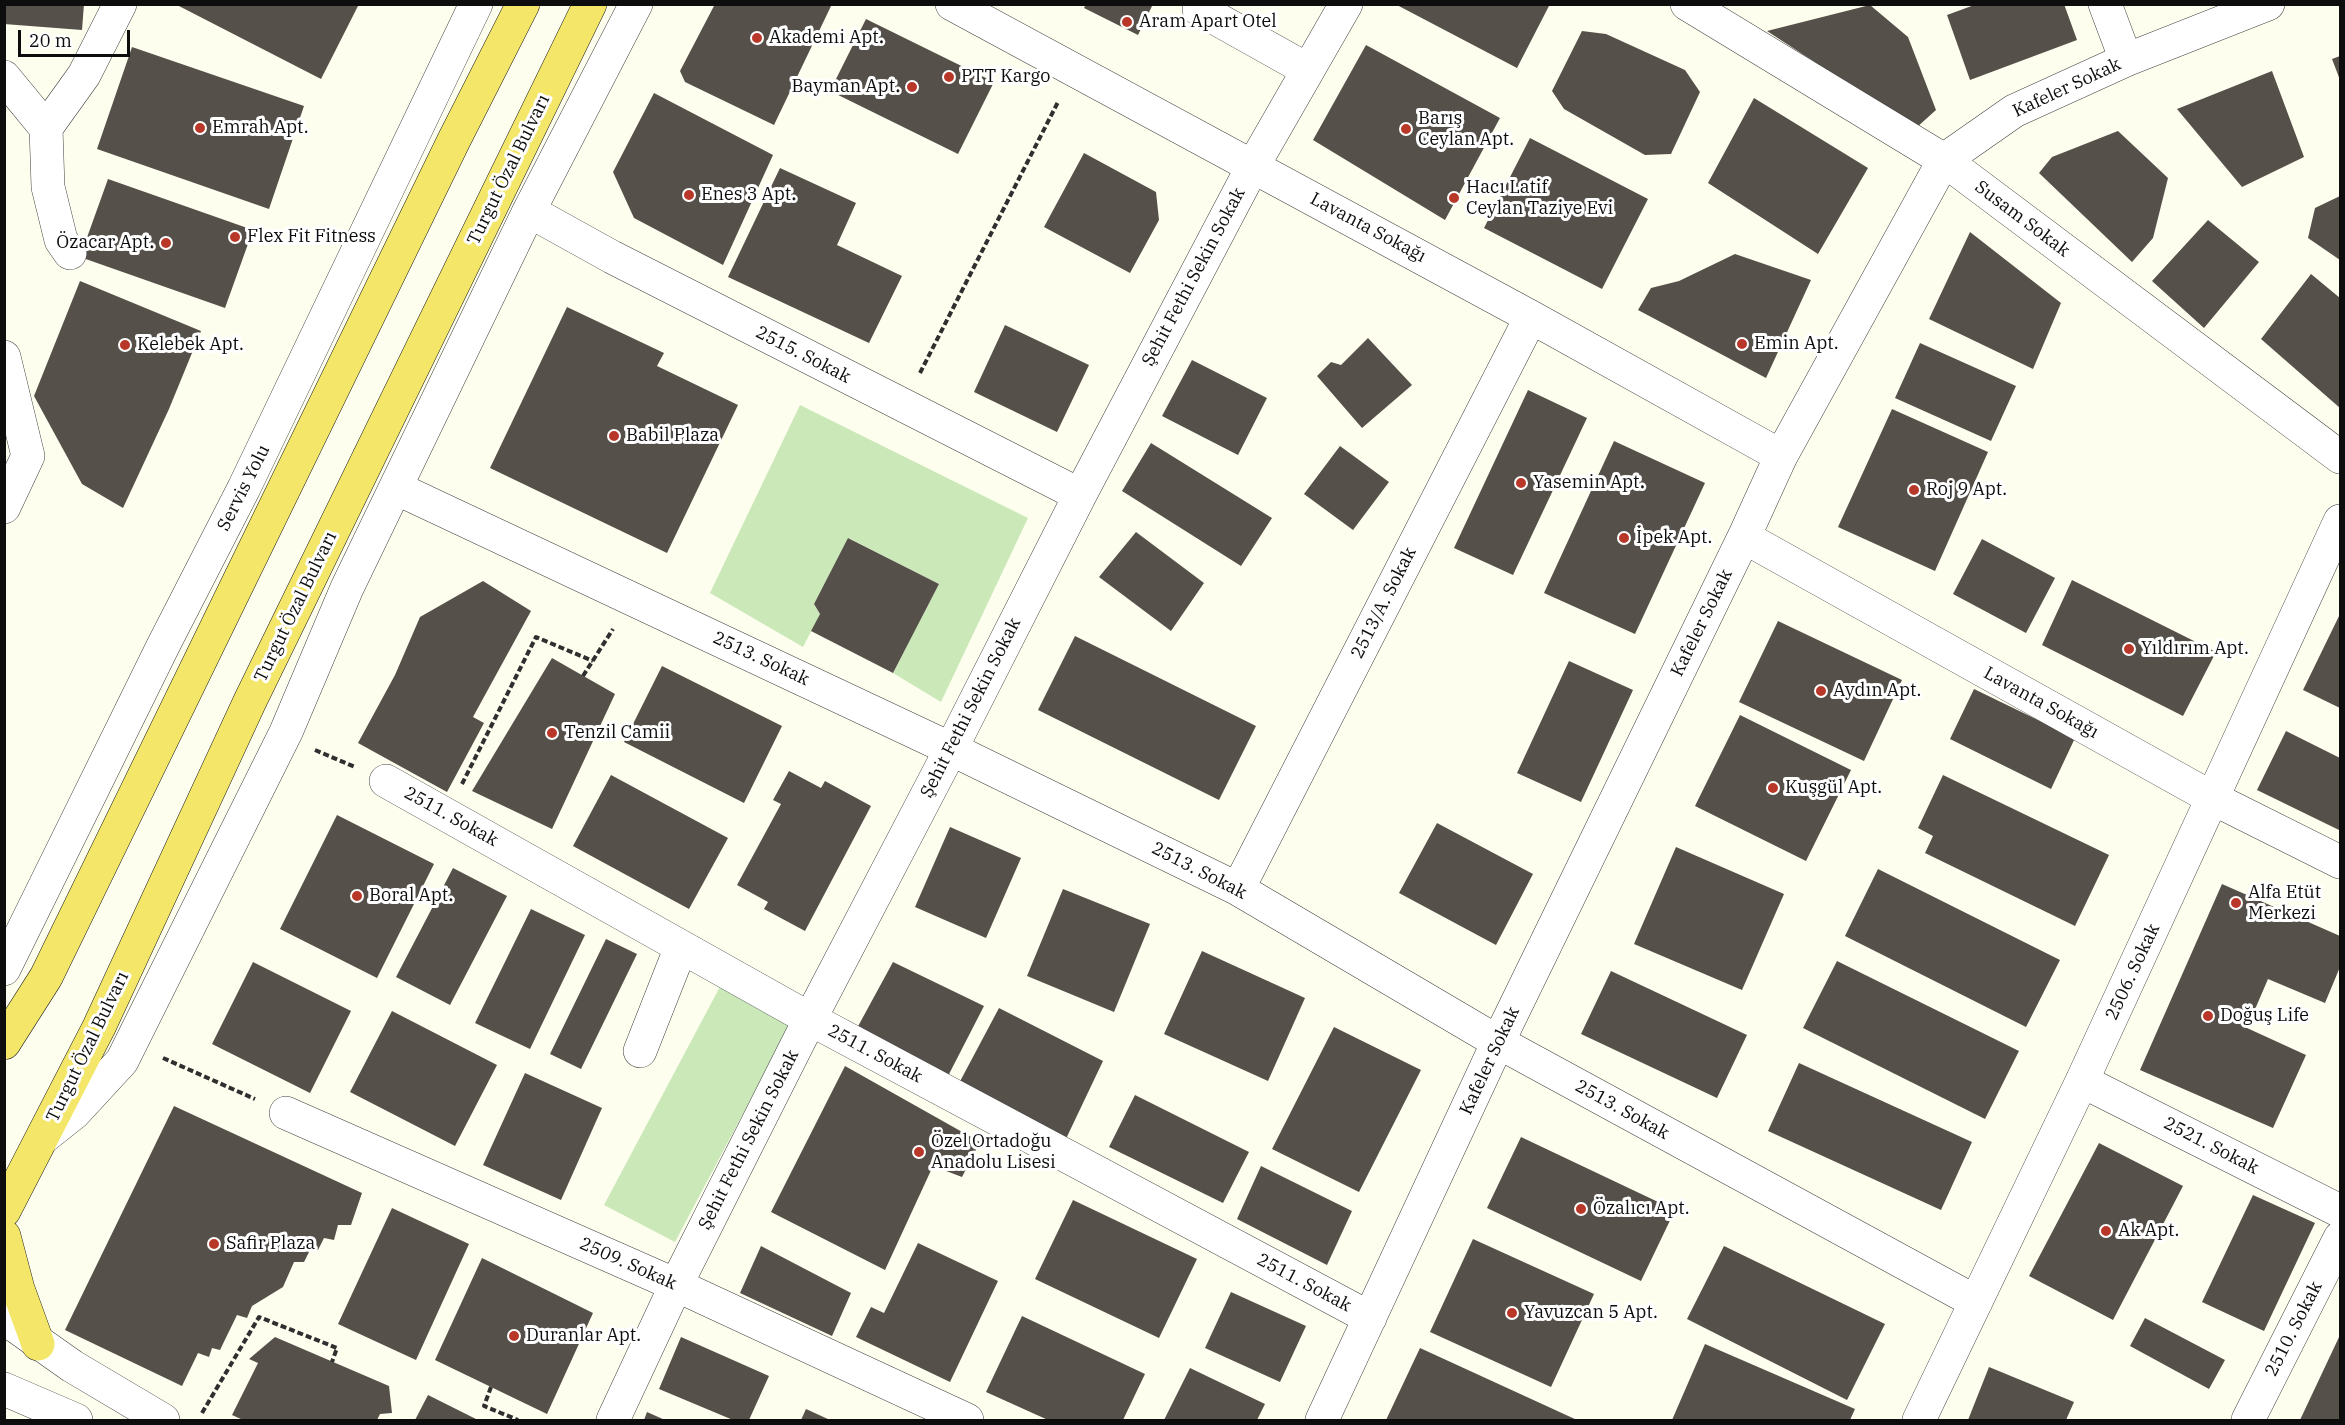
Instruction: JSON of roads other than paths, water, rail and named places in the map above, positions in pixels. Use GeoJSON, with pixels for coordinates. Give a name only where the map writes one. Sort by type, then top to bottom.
{"type":"FeatureCollection","features":[{"type":"Feature","properties":{"kind":"main road"},"geometry":{"type":"LineString","coordinates":[[4,1043],[46,977],[454,140],[523,4]]}},
{"type":"Feature","properties":{"kind":"main road","name":"Turgut Özal Bulvarı"},"geometry":{"type":"LineString","coordinates":[[4,1211],[45,1136],[104,1016],[261,680],[590,4]]}},
{"type":"Feature","properties":{"kind":"main road"},"geometry":{"type":"LineString","coordinates":[[4,1236],[18,1289],[38,1344]]}},
{"type":"Feature","properties":{"kind":"street"},"geometry":{"type":"LineString","coordinates":[[70,253],[61,240],[48,188],[46,128],[84,75],[120,4]]}},
{"type":"Feature","properties":{"kind":"street","name":"Servis Yolu"},"geometry":{"type":"LineString","coordinates":[[4,969],[162,646],[244,488],[476,4]]}},
{"type":"Feature","properties":{"kind":"street"},"geometry":{"type":"LineString","coordinates":[[45,1136],[74,1113],[122,1061],[286,732],[347,588],[529,211],[636,4]]}},
{"type":"Feature","properties":{"kind":"street","name":"Lavanta Sokağı"},"geometry":{"type":"LineString","coordinates":[[952,4],[1531,317],[1781,456]]}},
{"type":"Feature","properties":{"kind":"street","name":"Şehit Fethi Sekin Sokak"},"geometry":{"type":"LineString","coordinates":[[613,1420],[676,1285],[810,1019],[1080,495],[1253,166],[1346,4]]}},
{"type":"Feature","properties":{"kind":"street","name":"Susam Sokak"},"geometry":{"type":"LineString","coordinates":[[1687,4],[1944,160],[2340,457]]}},
{"type":"Feature","properties":{"kind":"street"},"geometry":{"type":"LineString","coordinates":[[2105,4],[2126,60]]}},
{"type":"Feature","properties":{"kind":"street","name":"Kafeler Sokak"},"geometry":{"type":"LineString","coordinates":[[1322,1420],[1498,1042],[1744,537],[1781,456],[1944,160],[2014,111],[2126,60],[2268,4]]}},
{"type":"Feature","properties":{"kind":"street"},"geometry":{"type":"LineString","coordinates":[[1199,9],[1308,70]]}},
{"type":"Feature","properties":{"kind":"street"},"geometry":{"type":"LineString","coordinates":[[4,78],[46,128]]}},
{"type":"Feature","properties":{"kind":"street","name":"2515. Sokak"},"geometry":{"type":"LineString","coordinates":[[529,211],[612,257],[1080,495]]}},
{"type":"Feature","properties":{"kind":"street","name":"2513/A. Sokak"},"geometry":{"type":"LineString","coordinates":[[1238,889],[1531,317]]}},
{"type":"Feature","properties":{"kind":"street"},"geometry":{"type":"LineString","coordinates":[[4,357],[28,456],[4,507]]}},
{"type":"Feature","properties":{"kind":"street","name":"2513. Sokak"},"geometry":{"type":"LineString","coordinates":[[396,488],[951,749],[1238,889],[1498,1042],[1976,1302]]}},
{"type":"Feature","properties":{"kind":"street","name":"2506. Sokak"},"geometry":{"type":"LineString","coordinates":[[1919,1420],[2082,1081],[2214,799],[2340,521]]}},
{"type":"Feature","properties":{"kind":"street","name":"Lavanta Sokağı"},"geometry":{"type":"LineString","coordinates":[[1744,537],[2214,799],[2340,862]]}},
{"type":"Feature","properties":{"kind":"street","name":"2511. Sokak"},"geometry":{"type":"LineString","coordinates":[[386,781],[810,1019],[1370,1318]]}},
{"type":"Feature","properties":{"kind":"street"},"geometry":{"type":"LineString","coordinates":[[640,1051],[681,946]]}},
{"type":"Feature","properties":{"kind":"street","name":"2521. Sokak"},"geometry":{"type":"LineString","coordinates":[[2082,1081],[2340,1211]]}},
{"type":"Feature","properties":{"kind":"street","name":"2509. Sokak"},"geometry":{"type":"LineString","coordinates":[[286,1113],[676,1285],[967,1420]]}},
{"type":"Feature","properties":{"kind":"street","name":"2510. Sokak"},"geometry":{"type":"LineString","coordinates":[[2248,1420],[2340,1238]]}},
{"type":"Feature","properties":{"kind":"street"},"geometry":{"type":"LineString","coordinates":[[4,1318],[38,1344],[163,1420]]}},
{"type":"Feature","properties":{"kind":"street"},"geometry":{"type":"LineString","coordinates":[[4,1389],[76,1420]]}},
{"type":"Feature","properties":{"kind":"place","name":"Aram Apart Otel"},"geometry":{"type":"Point","coordinates":[1127,22]}},
{"type":"Feature","properties":{"kind":"place","name":"Akademi Apt."},"geometry":{"type":"Point","coordinates":[757,38]}},
{"type":"Feature","properties":{"kind":"place","name":"PTT Kargo"},"geometry":{"type":"Point","coordinates":[949,77]}},
{"type":"Feature","properties":{"kind":"place","name":"Bayman Apt."},"geometry":{"type":"Point","coordinates":[912,87]}},
{"type":"Feature","properties":{"kind":"place","name":"Emrah Apt."},"geometry":{"type":"Point","coordinates":[200,128]}},
{"type":"Feature","properties":{"kind":"place","name":"Barış Ceylan Apt."},"geometry":{"type":"Point","coordinates":[1406,129]}},
{"type":"Feature","properties":{"kind":"place","name":"Enes 3 Apt."},"geometry":{"type":"Point","coordinates":[689,195]}},
{"type":"Feature","properties":{"kind":"place","name":"Hacı Latif Ceylan Taziye Evi"},"geometry":{"type":"Point","coordinates":[1454,198]}},
{"type":"Feature","properties":{"kind":"place","name":"Flex Fit Fitness"},"geometry":{"type":"Point","coordinates":[235,237]}},
{"type":"Feature","properties":{"kind":"place","name":"Özacar Apt."},"geometry":{"type":"Point","coordinates":[166,243]}},
{"type":"Feature","properties":{"kind":"place","name":"Emin Apt."},"geometry":{"type":"Point","coordinates":[1742,344]}},
{"type":"Feature","properties":{"kind":"place","name":"Kelebek Apt."},"geometry":{"type":"Point","coordinates":[125,345]}},
{"type":"Feature","properties":{"kind":"place","name":"Babil Plaza"},"geometry":{"type":"Point","coordinates":[614,436]}},
{"type":"Feature","properties":{"kind":"place","name":"Yasemin Apt."},"geometry":{"type":"Point","coordinates":[1521,483]}},
{"type":"Feature","properties":{"kind":"place","name":"Roj 9 Apt."},"geometry":{"type":"Point","coordinates":[1914,490]}},
{"type":"Feature","properties":{"kind":"place","name":"İpek Apt."},"geometry":{"type":"Point","coordinates":[1624,538]}},
{"type":"Feature","properties":{"kind":"place","name":"Yıldırım Apt."},"geometry":{"type":"Point","coordinates":[2129,649]}},
{"type":"Feature","properties":{"kind":"place","name":"Aydın Apt."},"geometry":{"type":"Point","coordinates":[1821,691]}},
{"type":"Feature","properties":{"kind":"place","name":"Tenzil Camii"},"geometry":{"type":"Point","coordinates":[552,733]}},
{"type":"Feature","properties":{"kind":"place","name":"Kuşgül Apt."},"geometry":{"type":"Point","coordinates":[1773,788]}},
{"type":"Feature","properties":{"kind":"place","name":"Boral Apt."},"geometry":{"type":"Point","coordinates":[357,896]}},
{"type":"Feature","properties":{"kind":"place","name":"Alfa Etüt Merkezi"},"geometry":{"type":"Point","coordinates":[2236,903]}},
{"type":"Feature","properties":{"kind":"place","name":"Doğuş Life"},"geometry":{"type":"Point","coordinates":[2208,1016]}},
{"type":"Feature","properties":{"kind":"place","name":"Özel Ortadoğu Anadolu Lisesi"},"geometry":{"type":"Point","coordinates":[919,1152]}},
{"type":"Feature","properties":{"kind":"place","name":"Özalıcı Apt."},"geometry":{"type":"Point","coordinates":[1581,1209]}},
{"type":"Feature","properties":{"kind":"place","name":"Ak Apt."},"geometry":{"type":"Point","coordinates":[2106,1231]}},
{"type":"Feature","properties":{"kind":"place","name":"Safir Plaza"},"geometry":{"type":"Point","coordinates":[214,1244]}},
{"type":"Feature","properties":{"kind":"place","name":"Yavuzcan 5 Apt."},"geometry":{"type":"Point","coordinates":[1512,1313]}},
{"type":"Feature","properties":{"kind":"place","name":"Duranlar Apt."},"geometry":{"type":"Point","coordinates":[514,1336]}}]}
